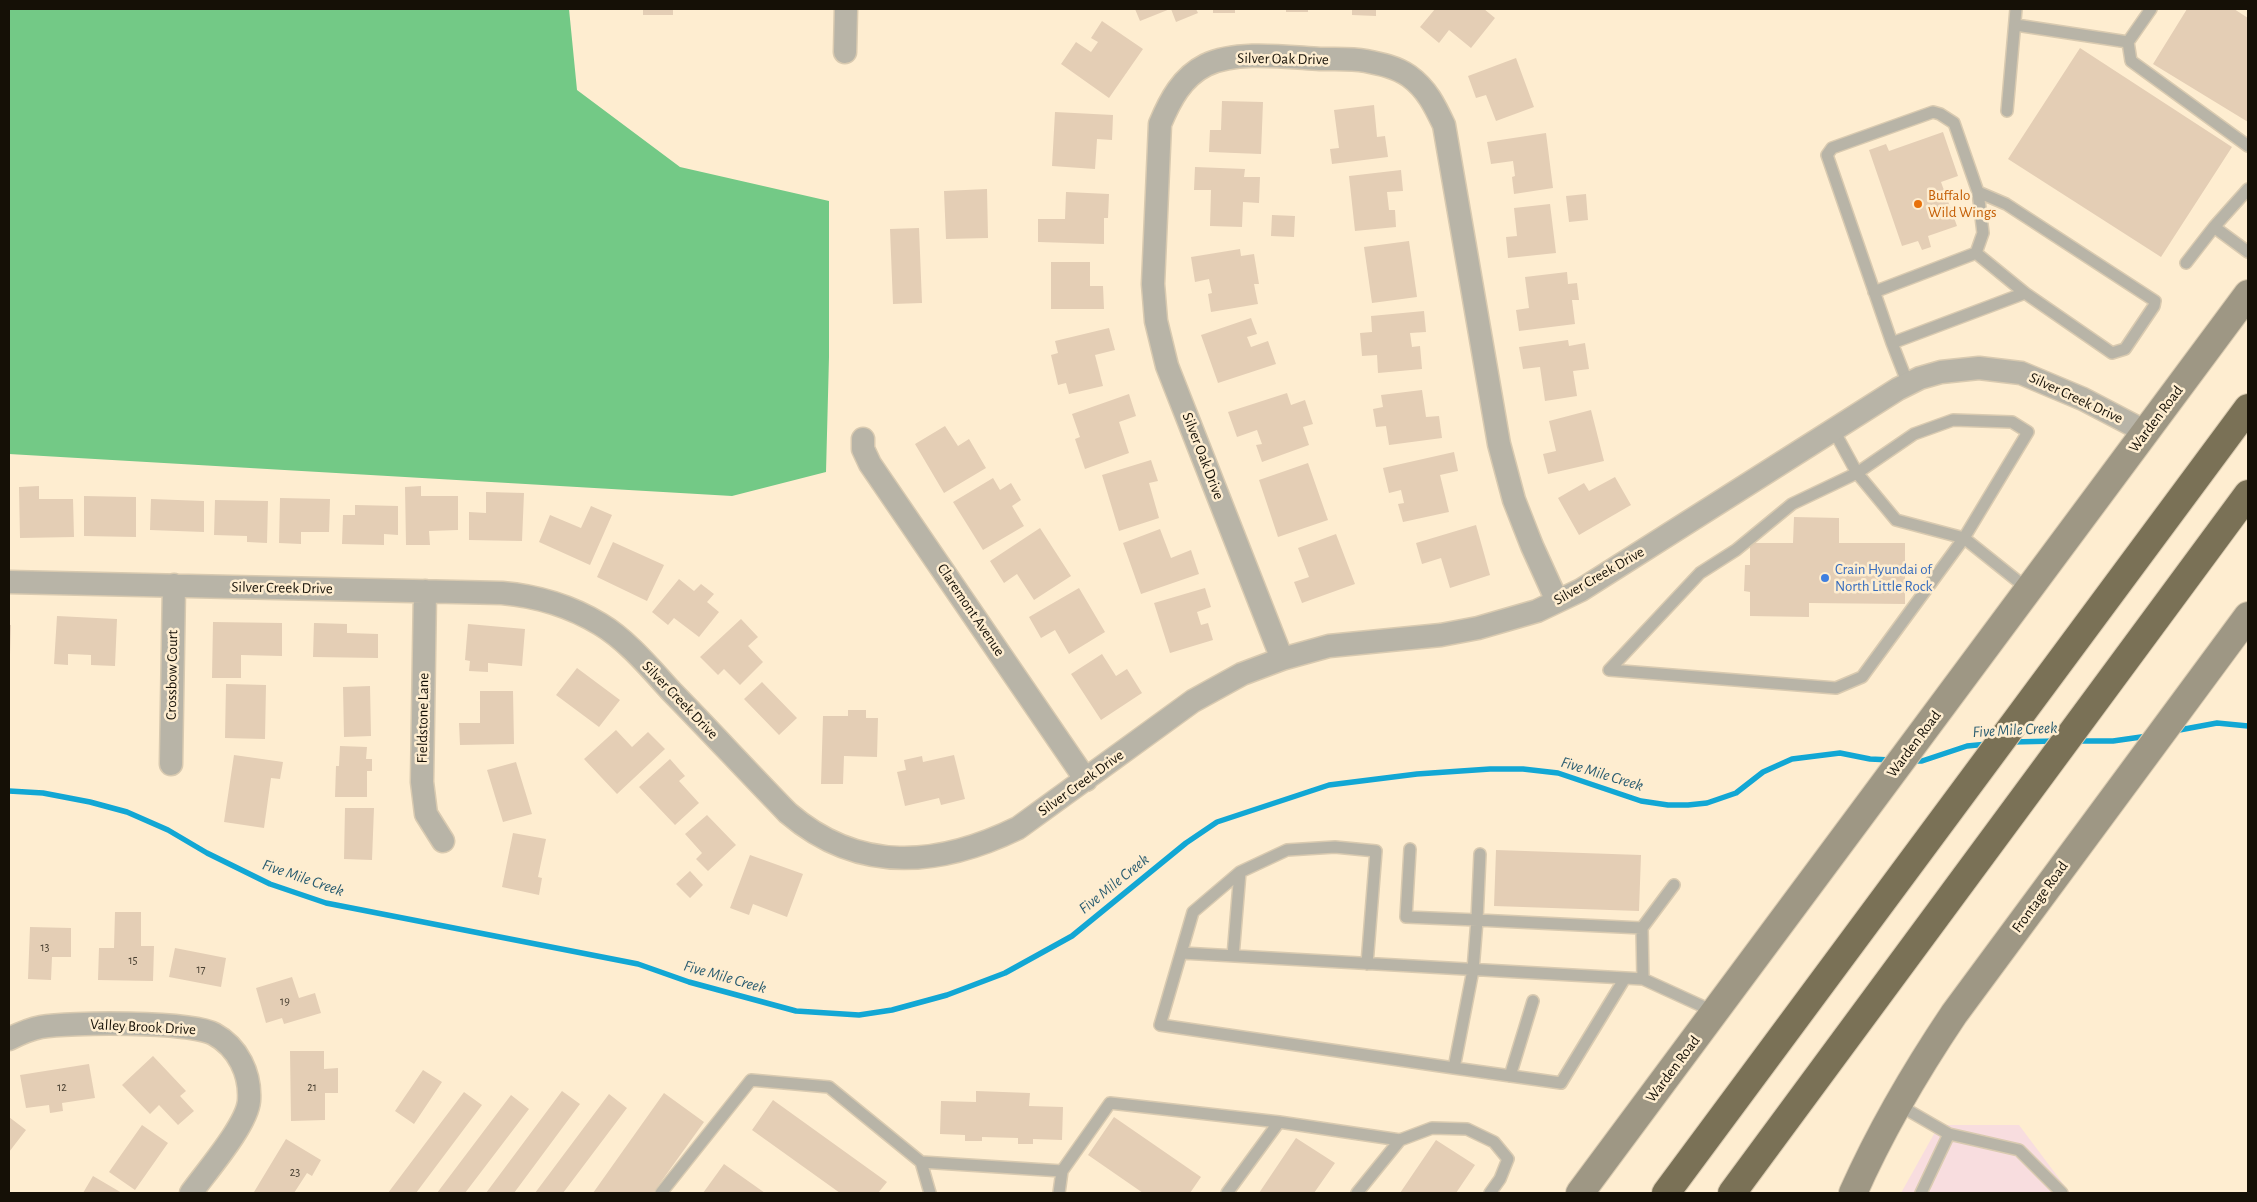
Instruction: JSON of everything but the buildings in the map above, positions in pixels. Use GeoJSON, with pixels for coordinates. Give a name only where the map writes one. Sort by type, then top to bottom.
{"type":"FeatureCollection","features":[{"type":"Feature","properties":{"kind":"highway"},"geometry":{"type":"LineString","coordinates":[[1666,1193],[2247,410]]}},
{"type":"Feature","properties":{"kind":"highway"},"geometry":{"type":"LineString","coordinates":[[1732,1193],[2248,494]]}},
{"type":"Feature","properties":{"kind":"main road","name":"Warden Road"},"geometry":{"type":"LineString","coordinates":[[1580,1193],[2248,294]]}},
{"type":"Feature","properties":{"kind":"main road","name":"Frontage Road"},"geometry":{"type":"LineString","coordinates":[[1853,1193],[1897,1104],[1917,1069],[1954,1014],[2248,616]]}},
{"type":"Feature","properties":{"kind":"street"},"geometry":{"type":"LineString","coordinates":[[844,52],[846,9]]}},
{"type":"Feature","properties":{"kind":"street","name":"Silver Oak Drive"},"geometry":{"type":"LineString","coordinates":[[1282,659],[1167,366],[1155,312],[1153,275],[1160,124],[1169,101],[1187,79],[1206,65],[1225,59],[1263,56],[1364,61],[1392,67],[1409,76],[1432,99],[1444,125],[1499,444],[1518,509],[1532,546],[1557,601]]}},
{"type":"Feature","properties":{"kind":"street","name":"Silver Creek Drive"},"geometry":{"type":"LineString","coordinates":[[9,582],[425,591],[522,595],[574,610],[601,624],[642,661],[788,813],[807,829],[828,842],[847,850],[896,858],[934,856],[961,851],[989,842],[1018,828],[1210,690],[1242,674],[1282,659],[1329,646],[1441,635],[1478,628],[1537,611],[1581,590],[1833,429],[1908,384],[1927,376],[1959,369],[2003,369],[2021,373],[2048,383],[2146,432]]}},
{"type":"Feature","properties":{"kind":"street","name":"Claremont Avenue"},"geometry":{"type":"LineString","coordinates":[[863,439],[863,449],[870,464],[1086,780]]}},
{"type":"Feature","properties":{"kind":"street","name":"Crossbow Court"},"geometry":{"type":"LineString","coordinates":[[171,764],[174,585]]}},
{"type":"Feature","properties":{"kind":"street","name":"Fieldstone Lane"},"geometry":{"type":"LineString","coordinates":[[425,591],[422,782],[426,814],[443,841]]}},
{"type":"Feature","properties":{"kind":"street","name":"Valley Brook Drive"},"geometry":{"type":"LineString","coordinates":[[9,1039],[40,1027],[65,1024],[192,1027],[212,1033],[232,1048],[244,1066],[248,1086],[249,1101],[244,1119],[191,1193]]}},
{"type":"Feature","properties":{"kind":"lane"},"geometry":{"type":"LineString","coordinates":[[2007,111],[2016,9]]}},
{"type":"Feature","properties":{"kind":"lane"},"geometry":{"type":"LineString","coordinates":[[2150,9],[2128,42],[2131,61],[2248,146]]}},
{"type":"Feature","properties":{"kind":"lane"},"geometry":{"type":"LineString","coordinates":[[2016,25],[2128,42]]}},
{"type":"Feature","properties":{"kind":"lane"},"geometry":{"type":"LineString","coordinates":[[1874,292],[1976,253],[1983,233],[1978,192],[1954,123],[1940,114],[1933,112],[1922,114],[1832,148],[1827,155],[1828,162],[1892,343],[1908,384]]}},
{"type":"Feature","properties":{"kind":"lane"},"geometry":{"type":"LineString","coordinates":[[2186,263],[2214,227],[2248,189]]}},
{"type":"Feature","properties":{"kind":"lane"},"geometry":{"type":"LineString","coordinates":[[1976,253],[2024,293],[2112,352],[2125,349],[2154,306],[2155,301],[2006,204],[1978,192]]}},
{"type":"Feature","properties":{"kind":"lane"},"geometry":{"type":"LineString","coordinates":[[2214,227],[2248,252]]}},
{"type":"Feature","properties":{"kind":"lane"},"geometry":{"type":"LineString","coordinates":[[1892,343],[2024,293]]}},
{"type":"Feature","properties":{"kind":"lane"},"geometry":{"type":"LineString","coordinates":[[1953,420],[2012,422],[2028,432],[1964,538],[1862,677],[1836,688],[1609,670],[1700,574],[1736,550],[1792,504],[1857,473],[1914,434],[1953,420]]}},
{"type":"Feature","properties":{"kind":"lane"},"geometry":{"type":"LineString","coordinates":[[1833,429],[1857,473],[1896,520],[1964,538],[2029,590]]}},
{"type":"Feature","properties":{"kind":"lane"},"geometry":{"type":"LineString","coordinates":[[1367,964],[1376,851],[1335,847],[1287,850],[1240,872],[1193,912],[1160,1025],[1561,1083],[1625,978]]}},
{"type":"Feature","properties":{"kind":"lane"},"geometry":{"type":"LineString","coordinates":[[1410,849],[1406,917],[1642,928]]}},
{"type":"Feature","properties":{"kind":"lane"},"geometry":{"type":"LineString","coordinates":[[1454,1068],[1473,970],[1480,854]]}},
{"type":"Feature","properties":{"kind":"lane"},"geometry":{"type":"LineString","coordinates":[[1233,956],[1240,872]]}},
{"type":"Feature","properties":{"kind":"lane"},"geometry":{"type":"LineString","coordinates":[[1643,979],[1642,928],[1674,885]]}},
{"type":"Feature","properties":{"kind":"lane"},"geometry":{"type":"LineString","coordinates":[[1182,953],[1643,979],[1715,1012]]}},
{"type":"Feature","properties":{"kind":"lane"},"geometry":{"type":"LineString","coordinates":[[1510,1076],[1533,1002]]}},
{"type":"Feature","properties":{"kind":"lane"},"geometry":{"type":"LineString","coordinates":[[662,1193],[752,1080],[829,1086],[921,1162],[930,1193]]}},
{"type":"Feature","properties":{"kind":"lane"},"geometry":{"type":"LineString","coordinates":[[1058,1193],[1062,1171],[1110,1103],[1279,1122],[1400,1140],[1432,1128],[1467,1129],[1494,1142],[1508,1159],[1500,1179],[1490,1193]]}},
{"type":"Feature","properties":{"kind":"lane"},"geometry":{"type":"LineString","coordinates":[[1897,1104],[1949,1134],[2018,1150],[2062,1193]]}},
{"type":"Feature","properties":{"kind":"lane"},"geometry":{"type":"LineString","coordinates":[[1227,1193],[1279,1122]]}},
{"type":"Feature","properties":{"kind":"lane"},"geometry":{"type":"LineString","coordinates":[[1921,1193],[1949,1134]]}},
{"type":"Feature","properties":{"kind":"lane"},"geometry":{"type":"LineString","coordinates":[[1357,1193],[1400,1140]]}},
{"type":"Feature","properties":{"kind":"lane"},"geometry":{"type":"LineString","coordinates":[[921,1162],[1062,1171]]}},
{"type":"Feature","properties":{"kind":"shaded area"},"geometry":{"type":"Polygon","coordinates":[[[1939,1125],[2019,1125],[2070,1193],[1901,1193],[1939,1125]]]}},
{"type":"Feature","properties":{"kind":"green space"},"geometry":{"type":"Polygon","coordinates":[[[9,9],[569,9],[577,90],[680,167],[829,201],[829,357],[826,472],[732,496],[9,454],[9,9]]]}},
{"type":"Feature","properties":{"kind":"waterway","name":"Five Mile Creek"},"geometry":{"type":"LineString","coordinates":[[2174,731],[2217,723],[2248,726]]}},
{"type":"Feature","properties":{"kind":"waterway","name":"Five Mile Creek"},"geometry":{"type":"LineString","coordinates":[[2075,741],[2113,741],[2148,736]]}},
{"type":"Feature","properties":{"kind":"waterway","name":"Five Mile Creek"},"geometry":{"type":"LineString","coordinates":[[2012,742],[2056,741]]}},
{"type":"Feature","properties":{"kind":"waterway","name":"Five Mile Creek"},"geometry":{"type":"LineString","coordinates":[[1910,761],[1922,761],[1967,746],[1988,744]]}},
{"type":"Feature","properties":{"kind":"waterway","name":"Five Mile Creek"},"geometry":{"type":"LineString","coordinates":[[9,791],[43,793],[90,802],[127,812],[168,830],[207,853],[270,884],[326,903],[638,964],[689,982],[796,1011],[859,1015],[892,1010],[947,995],[1005,973],[1072,936],[1186,843],[1217,822],[1329,785],[1417,774],[1490,769],[1523,769],[1558,773],[1641,801],[1668,805],[1688,805],[1707,803],[1736,793],[1763,772],[1792,759],[1840,753],[1870,759],[1891,760]]}},
{"type":"Feature","properties":{"kind":"place","name":"Buffalo Wild Wings"},"geometry":{"type":"Point","coordinates":[1918,204]}},
{"type":"Feature","properties":{"kind":"place","name":"Crain Hyundai of North Little Rock"},"geometry":{"type":"Point","coordinates":[1825,578]}}]}
